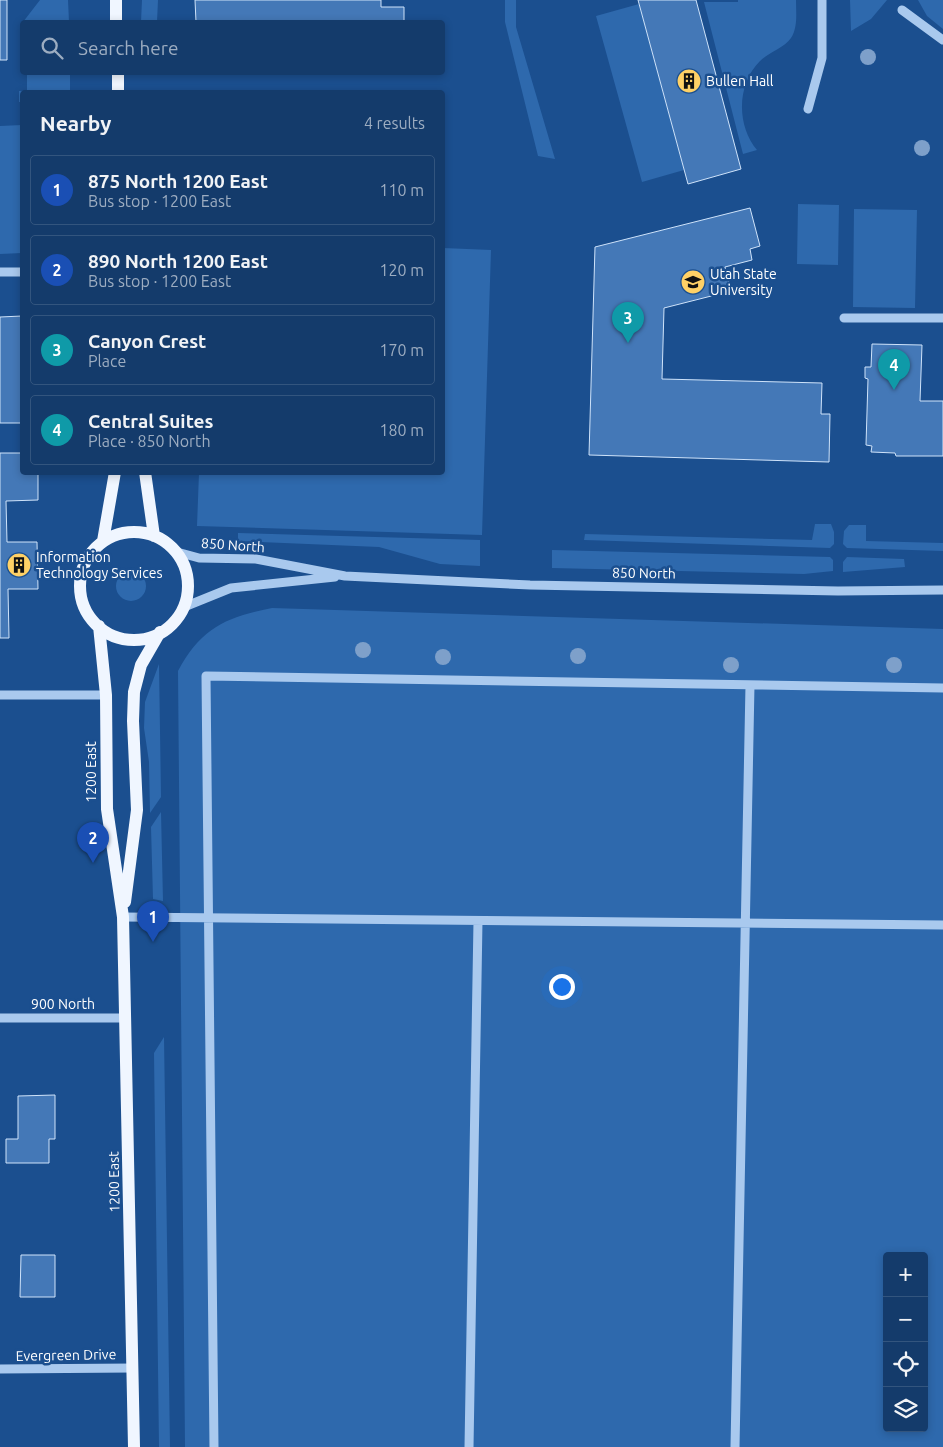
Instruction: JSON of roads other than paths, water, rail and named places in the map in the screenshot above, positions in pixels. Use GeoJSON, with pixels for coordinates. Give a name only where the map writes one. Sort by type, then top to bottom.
{"type":"FeatureCollection","features":[{"type":"Feature","properties":{"kind":"main road"},"geometry":{"type":"LineString","coordinates":[[116,0],[116,20]]}},
{"type":"Feature","properties":{"kind":"main road"},"geometry":{"type":"LineString","coordinates":[[118,75],[118,90]]}},
{"type":"Feature","properties":{"kind":"main road"},"geometry":{"type":"LineString","coordinates":[[103,541],[114,475]]}},
{"type":"Feature","properties":{"kind":"main road"},"geometry":{"type":"LineString","coordinates":[[146,475],[154,536]]}},
{"type":"Feature","properties":{"kind":"main road"},"geometry":{"type":"LineString","coordinates":[[128,532],[154,536],[177,552],[186,571],[188,589],[184,607],[174,622],[160,632],[145,638],[128,639],[112,635],[99,626],[88,614],[82,599],[80,583],[87,560],[103,541],[128,532]]}},
{"type":"Feature","properties":{"kind":"main road","name":"1200 East"},"geometry":{"type":"LineString","coordinates":[[99,626],[106,695],[106,809],[123,917],[134,1447]]}},
{"type":"Feature","properties":{"kind":"main road","name":"1200 East"},"geometry":{"type":"LineString","coordinates":[[123,917],[137,810],[133,721],[134,692],[141,665],[160,632]]}},
{"type":"Feature","properties":{"kind":"street"},"geometry":{"type":"LineString","coordinates":[[808,109],[822,58],[822,0]]}},
{"type":"Feature","properties":{"kind":"street"},"geometry":{"type":"LineString","coordinates":[[902,10],[943,40]]}},
{"type":"Feature","properties":{"kind":"street"},"geometry":{"type":"LineString","coordinates":[[0,272],[20,272]]}},
{"type":"Feature","properties":{"kind":"street"},"geometry":{"type":"LineString","coordinates":[[844,318],[943,318]]}},
{"type":"Feature","properties":{"kind":"street","name":"850 North"},"geometry":{"type":"LineString","coordinates":[[177,552],[199,558],[256,559],[345,576],[530,585],[828,591],[943,590]]}},
{"type":"Feature","properties":{"kind":"street","name":"850 North"},"geometry":{"type":"LineString","coordinates":[[184,607],[231,588],[345,576]]}},
{"type":"Feature","properties":{"kind":"street"},"geometry":{"type":"LineString","coordinates":[[214,1447],[206,676],[943,688]]}},
{"type":"Feature","properties":{"kind":"street"},"geometry":{"type":"LineString","coordinates":[[735,1447],[750,685]]}},
{"type":"Feature","properties":{"kind":"street"},"geometry":{"type":"LineString","coordinates":[[0,695],[106,695]]}},
{"type":"Feature","properties":{"kind":"street"},"geometry":{"type":"LineString","coordinates":[[123,917],[943,925]]}},
{"type":"Feature","properties":{"kind":"street"},"geometry":{"type":"LineString","coordinates":[[469,1447],[478,920]]}},
{"type":"Feature","properties":{"kind":"street","name":"900 North"},"geometry":{"type":"LineString","coordinates":[[0,1018],[125,1018]]}},
{"type":"Feature","properties":{"kind":"street","name":"Evergreen Drive"},"geometry":{"type":"LineString","coordinates":[[0,1369],[133,1368]]}},
{"type":"Feature","properties":{"kind":"place","name":"Bullen Hall"},"geometry":{"type":"Point","coordinates":[689,81]}},
{"type":"Feature","properties":{"kind":"place","name":"Utah State University"},"geometry":{"type":"Point","coordinates":[693,282]}},
{"type":"Feature","properties":{"kind":"place","name":"Canyon Crest"},"geometry":{"type":"Point","coordinates":[628,343]}},
{"type":"Feature","properties":{"kind":"place","name":"Central Suites"},"geometry":{"type":"Point","coordinates":[894,390]}},
{"type":"Feature","properties":{"kind":"place","name":"Information Technology Services"},"geometry":{"type":"Point","coordinates":[19,565]}},
{"type":"Feature","properties":{"kind":"place","name":"890 North 1200 East"},"geometry":{"type":"Point","coordinates":[93,863]}},
{"type":"Feature","properties":{"kind":"place","name":"875 North 1200 East"},"geometry":{"type":"Point","coordinates":[153,942]}}]}
